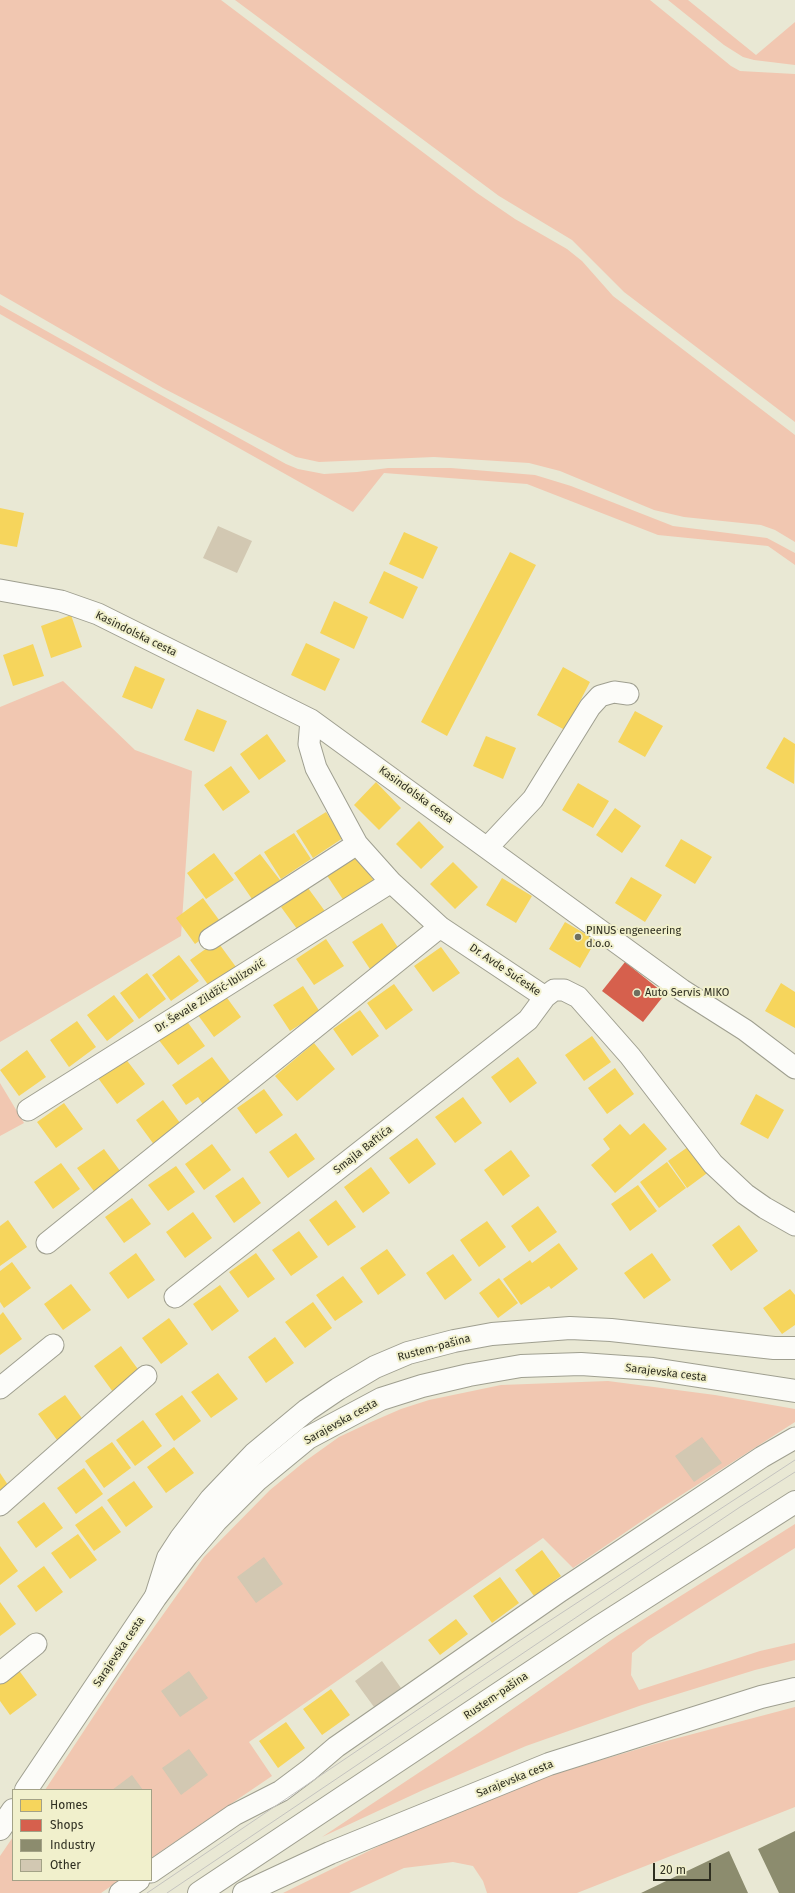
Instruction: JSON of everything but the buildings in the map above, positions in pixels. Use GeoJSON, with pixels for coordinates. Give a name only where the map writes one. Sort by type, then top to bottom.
{"type":"FeatureCollection","features":[{"type":"Feature","properties":{"kind":"main road","name":"Rustem-pašina"},"geometry":{"type":"LineString","coordinates":[[155,1598],[168,1558],[181,1538],[211,1499],[254,1454],[307,1410],[338,1389],[375,1366],[408,1353],[454,1341],[492,1334],[570,1328],[611,1330],[774,1348],[795,1348]]}},
{"type":"Feature","properties":{"kind":"main road","name":"Sarajevska cesta"},"geometry":{"type":"LineString","coordinates":[[27,1789],[155,1598],[216,1521],[257,1480],[308,1438],[381,1399],[422,1386],[469,1374],[522,1366],[581,1364],[653,1369],[794,1391]]}},
{"type":"Feature","properties":{"kind":"main road","name":"Rustem-pašina"},"geometry":{"type":"LineString","coordinates":[[199,1893],[599,1627],[795,1502]]}},
{"type":"Feature","properties":{"kind":"main road","name":"Sarajevska cesta"},"geometry":{"type":"LineString","coordinates":[[244,1893],[330,1853],[549,1764],[761,1697],[795,1689]]}},
{"type":"Feature","properties":{"kind":"main road"},"geometry":{"type":"LineString","coordinates":[[0,1829],[12,1811]]}},
{"type":"Feature","properties":{"kind":"street","name":"Kasindolska cesta"},"geometry":{"type":"LineString","coordinates":[[0,590],[62,601],[98,614],[311,720],[682,990],[744,1030],[795,1068]]}},
{"type":"Feature","properties":{"kind":"street"},"geometry":{"type":"LineString","coordinates":[[487,848],[533,799],[590,707],[600,696],[614,692],[628,694]]}},
{"type":"Feature","properties":{"kind":"street","name":"Dr. Avde Sućeske"},"geometry":{"type":"LineString","coordinates":[[311,720],[309,744],[316,768],[357,844],[391,882],[440,927],[545,997],[554,990],[564,990],[578,997],[630,1056],[713,1164],[750,1197],[765,1208],[795,1225]]}},
{"type":"Feature","properties":{"kind":"street"},"geometry":{"type":"LineString","coordinates":[[210,939],[357,844]]}},
{"type":"Feature","properties":{"kind":"street","name":"Dr. Ševale Zildžić-Iblizović"},"geometry":{"type":"LineString","coordinates":[[28,1110],[391,882]]}},
{"type":"Feature","properties":{"kind":"street"},"geometry":{"type":"LineString","coordinates":[[47,1243],[440,927]]}},
{"type":"Feature","properties":{"kind":"street","name":"Smajla Baftića"},"geometry":{"type":"LineString","coordinates":[[175,1297],[528,1020],[545,997]]}},
{"type":"Feature","properties":{"kind":"street"},"geometry":{"type":"LineString","coordinates":[[0,1388],[53,1345]]}},
{"type":"Feature","properties":{"kind":"street"},"geometry":{"type":"LineString","coordinates":[[0,1505],[146,1376]]}},
{"type":"Feature","properties":{"kind":"street"},"geometry":{"type":"LineString","coordinates":[[152,1871],[234,1815],[281,1791],[309,1770],[336,1746],[559,1592],[755,1462],[795,1438]]}},
{"type":"Feature","properties":{"kind":"street"},"geometry":{"type":"LineString","coordinates":[[0,1673],[36,1644]]}},
{"type":"Feature","properties":{"kind":"street"},"geometry":{"type":"LineString","coordinates":[[120,1893],[138,1881]]}},
{"type":"Feature","properties":{"kind":"shaded area"},"geometry":{"type":"Polygon","coordinates":[[[0,0],[221,0],[477,193],[515,219],[567,249],[582,261],[613,296],[795,435],[795,542],[775,530],[761,525],[684,517],[654,510],[560,471],[529,463],[434,457],[319,462],[296,457],[163,388],[0,294],[0,0]]]}},
{"type":"Feature","properties":{"kind":"shaded area"},"geometry":{"type":"Polygon","coordinates":[[[235,0],[650,0],[731,66],[740,71],[795,74],[795,422],[624,292],[572,240],[499,196],[235,0]]]}},
{"type":"Feature","properties":{"kind":"shaded area"},"geometry":{"type":"Polygon","coordinates":[[[668,0],[688,0],[756,55],[795,22],[795,65],[754,60],[743,57],[724,45],[668,0]]]}},
{"type":"Feature","properties":{"kind":"shaded area"},"geometry":{"type":"Polygon","coordinates":[[[0,305],[286,464],[298,469],[324,474],[388,468],[451,468],[535,475],[571,486],[673,526],[767,538],[795,553],[795,565],[768,546],[658,535],[527,484],[384,473],[353,512],[0,314],[0,305]]]}},
{"type":"Feature","properties":{"kind":"shaded area"},"geometry":{"type":"Polygon","coordinates":[[[63,681],[135,750],[192,771],[181,936],[0,1042],[0,707],[63,681]]]}},
{"type":"Feature","properties":{"kind":"shaded area"},"geometry":{"type":"Polygon","coordinates":[[[0,1083],[24,1123],[0,1136],[0,1083]]]}},
{"type":"Feature","properties":{"kind":"shaded area"},"geometry":{"type":"Polygon","coordinates":[[[608,1381],[715,1395],[795,1409],[795,1422],[658,1510],[573,1568],[543,1538],[249,1742],[272,1776],[152,1857],[152,1789],[46,1789],[130,1661],[204,1557],[270,1490],[304,1462],[339,1437],[371,1422],[401,1409],[429,1400],[501,1385],[608,1381]]]}},
{"type":"Feature","properties":{"kind":"shaded area"},"geometry":{"type":"Polygon","coordinates":[[[795,1524],[795,1548],[648,1640],[632,1653],[631,1675],[639,1690],[760,1651],[795,1643],[795,1660],[755,1670],[642,1705],[526,1746],[423,1790],[322,1837],[480,1732],[617,1636],[795,1524]]]}},
{"type":"Feature","properties":{"kind":"shaded area"},"geometry":{"type":"Polygon","coordinates":[[[795,1707],[795,1807],[577,1893],[487,1893],[483,1881],[473,1866],[453,1862],[404,1868],[349,1893],[283,1893],[438,1817],[538,1779],[655,1744],[795,1707]]]}},
{"type":"Feature","properties":{"kind":"shaded area"},"geometry":{"type":"Polygon","coordinates":[[[12,1838],[12,1881],[119,1881],[101,1893],[0,1893],[0,1856],[12,1838]]]}},
{"type":"Feature","properties":{"kind":"tram line"},"geometry":{"type":"LineString","coordinates":[[147,1893],[534,1631],[795,1460]]}},
{"type":"Feature","properties":{"kind":"tram line"},"geometry":{"type":"LineString","coordinates":[[167,1893],[740,1507],[795,1472]]}},
{"type":"Feature","properties":{"kind":"place","name":"PINUS engeneering d.o.o."},"geometry":{"type":"Point","coordinates":[578,937]}},
{"type":"Feature","properties":{"kind":"place","name":"Auto Servis MIKO"},"geometry":{"type":"Point","coordinates":[637,993]}}]}
